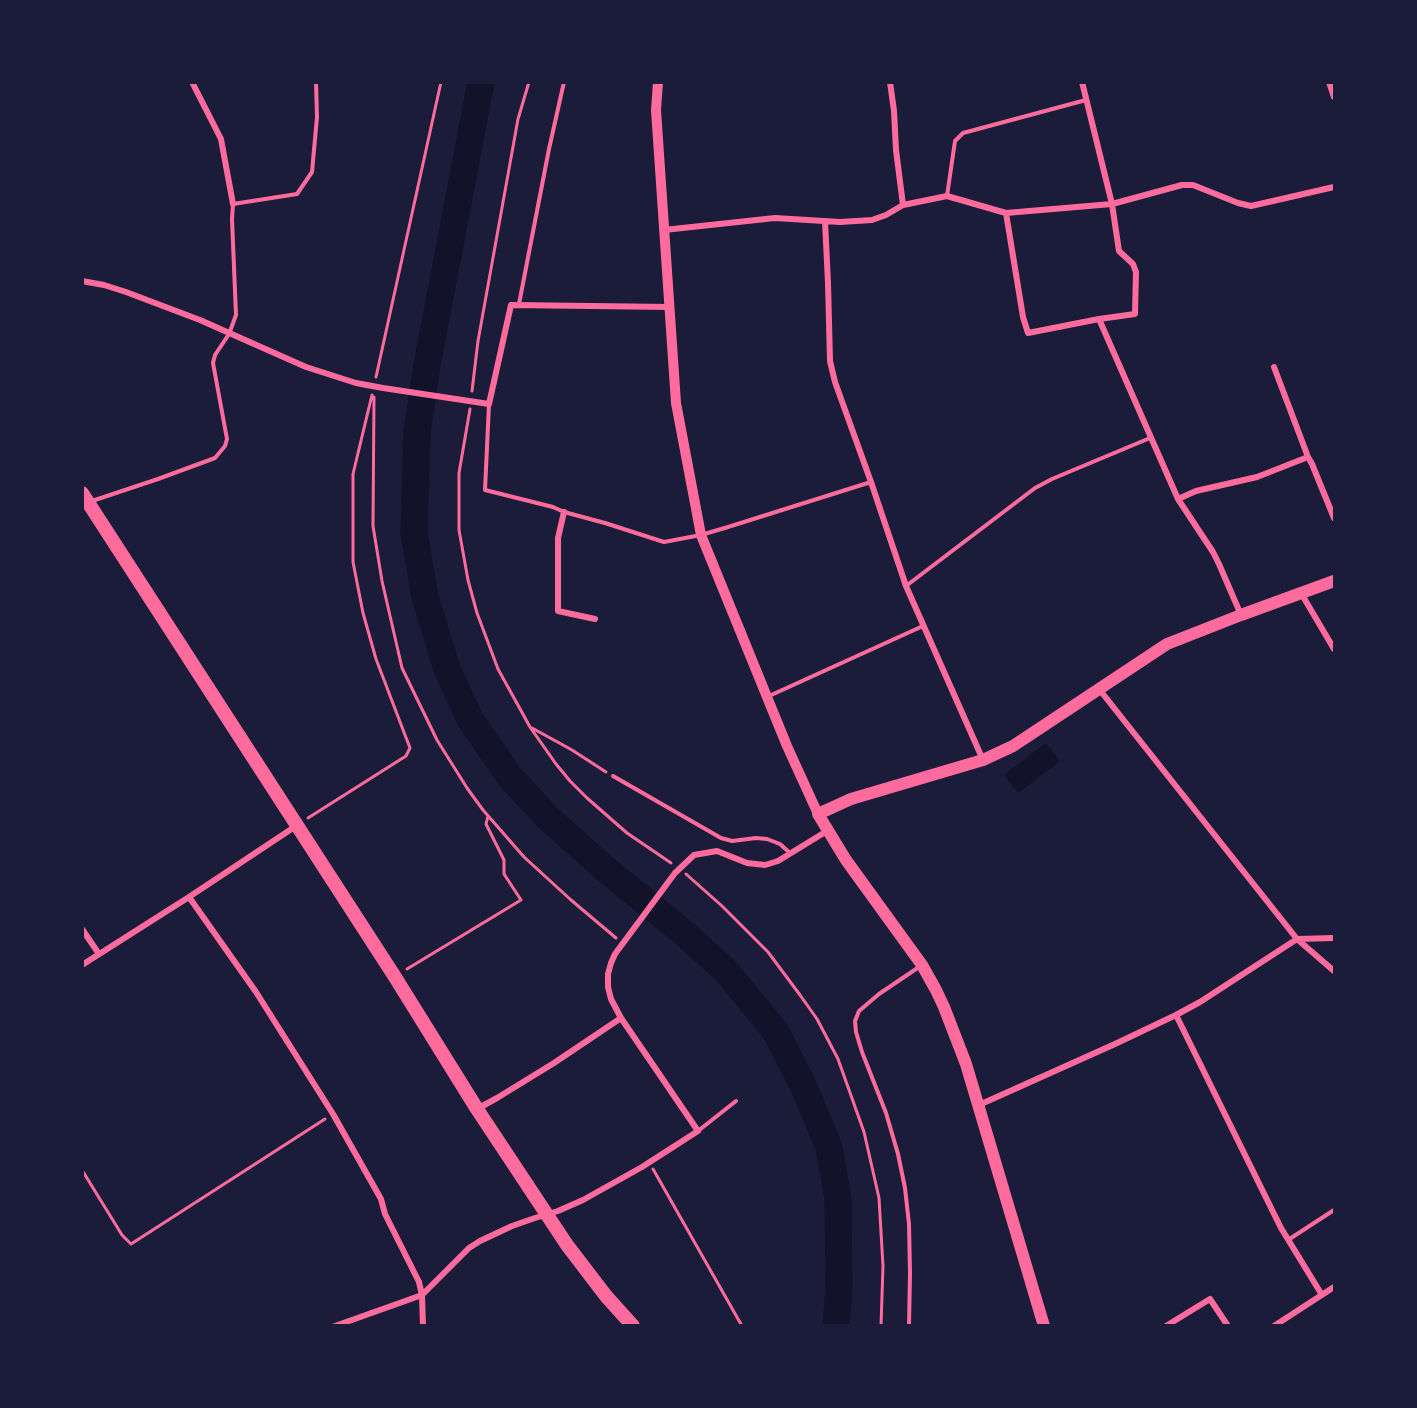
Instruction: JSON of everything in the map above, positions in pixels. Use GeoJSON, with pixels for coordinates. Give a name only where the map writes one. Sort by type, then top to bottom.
{"type":"FeatureCollection","features":[{"type":"Feature","properties":{"kind":"main road"},"geometry":{"type":"LineString","coordinates":[[84,500],[395,976],[547,1215],[587,1272],[633,1326]]}},
{"type":"Feature","properties":{"kind":"main road"},"geometry":{"type":"LineString","coordinates":[[1044,1326],[979,1105],[958,1041],[936,990],[922,965],[846,860],[818,814],[851,799],[983,760],[1013,746],[1167,644],[1335,580]]}},
{"type":"Feature","properties":{"kind":"street"},"geometry":{"type":"LineString","coordinates":[[192,82],[221,140],[233,204]]}},
{"type":"Feature","properties":{"kind":"street"},"geometry":{"type":"LineString","coordinates":[[658,82],[656,110],[676,403],[700,535],[791,756],[818,814]]}},
{"type":"Feature","properties":{"kind":"street"},"geometry":{"type":"LineString","coordinates":[[890,82],[903,205]]}},
{"type":"Feature","properties":{"kind":"street"},"geometry":{"type":"LineString","coordinates":[[1006,213],[1023,317],[1028,333],[1135,314],[1136,272],[1133,264],[1119,251],[1112,204],[1082,82]]}},
{"type":"Feature","properties":{"kind":"street"},"geometry":{"type":"LineString","coordinates":[[1329,82],[1335,97]]}},
{"type":"Feature","properties":{"kind":"street"},"geometry":{"type":"LineString","coordinates":[[663,230],[775,218],[840,222],[872,220],[903,205],[947,196],[1006,213],[1112,204],[1182,185],[1192,185],[1251,206],[1335,187]]}},
{"type":"Feature","properties":{"kind":"street"},"geometry":{"type":"LineString","coordinates":[[825,221],[830,360],[835,382],[906,586],[983,760]]}},
{"type":"Feature","properties":{"kind":"street"},"geometry":{"type":"LineString","coordinates":[[82,281],[126,292],[200,320],[306,367],[356,383],[489,404],[511,304],[670,308]]}},
{"type":"Feature","properties":{"kind":"street"},"geometry":{"type":"LineString","coordinates":[[1099,319],[1178,499],[1213,552],[1241,615]]}},
{"type":"Feature","properties":{"kind":"street"},"geometry":{"type":"LineString","coordinates":[[1274,367],[1308,457],[1335,518]]}},
{"type":"Feature","properties":{"kind":"street"},"geometry":{"type":"LineString","coordinates":[[1178,499],[1196,491],[1257,477],[1308,457]]}},
{"type":"Feature","properties":{"kind":"street"},"geometry":{"type":"LineString","coordinates":[[564,512],[558,538],[558,611],[595,619]]}},
{"type":"Feature","properties":{"kind":"street"},"geometry":{"type":"LineString","coordinates":[[1301,593],[1335,649]]}},
{"type":"Feature","properties":{"kind":"street"},"geometry":{"type":"LineString","coordinates":[[1099,689],[1297,939],[1335,971]]}},
{"type":"Feature","properties":{"kind":"street"},"geometry":{"type":"LineString","coordinates":[[82,965],[297,825]]}},
{"type":"Feature","properties":{"kind":"street"},"geometry":{"type":"LineString","coordinates":[[335,1326],[422,1295],[461,1256],[480,1241],[512,1226],[583,1200],[642,1167],[698,1131],[621,1018],[611,999],[608,987],[610,963],[675,873],[694,855],[717,851],[747,863],[765,865],[778,861],[827,831]]}},
{"type":"Feature","properties":{"kind":"street"},"geometry":{"type":"LineString","coordinates":[[189,897],[256,992],[333,1114],[381,1199],[385,1214],[419,1282],[422,1295],[423,1326]]}},
{"type":"Feature","properties":{"kind":"street"},"geometry":{"type":"LineString","coordinates":[[82,929],[99,954]]}},
{"type":"Feature","properties":{"kind":"street"},"geometry":{"type":"LineString","coordinates":[[979,1105],[1176,1015],[1297,939],[1335,938]]}},
{"type":"Feature","properties":{"kind":"street"},"geometry":{"type":"LineString","coordinates":[[1176,1015],[1281,1228],[1322,1295]]}},
{"type":"Feature","properties":{"kind":"street"},"geometry":{"type":"LineString","coordinates":[[477,1108],[554,1063],[621,1018]]}},
{"type":"Feature","properties":{"kind":"street"},"geometry":{"type":"LineString","coordinates":[[1274,1326],[1335,1287]]}},
{"type":"Feature","properties":{"kind":"street"},"geometry":{"type":"LineString","coordinates":[[1166,1326],[1210,1299],[1228,1326]]}},
{"type":"Feature","properties":{"kind":"lane"},"geometry":{"type":"LineString","coordinates":[[84,500],[158,479],[214,458],[221,452],[227,440],[213,363],[215,355],[230,334],[236,315],[233,204],[297,194],[312,172],[317,117],[316,82]]}},
{"type":"Feature","properties":{"kind":"lane"},"geometry":{"type":"LineString","coordinates":[[519,304],[564,82]]}},
{"type":"Feature","properties":{"kind":"lane"},"geometry":{"type":"LineString","coordinates":[[947,196],[955,141],[963,133],[1087,100]]}},
{"type":"Feature","properties":{"kind":"lane"},"geometry":{"type":"LineString","coordinates":[[489,404],[484,490],[552,507],[664,542],[700,535],[871,482]]}},
{"type":"Feature","properties":{"kind":"lane"},"geometry":{"type":"LineString","coordinates":[[906,586],[1035,488],[1150,438]]}},
{"type":"Feature","properties":{"kind":"lane"},"geometry":{"type":"LineString","coordinates":[[768,696],[924,626]]}},
{"type":"Feature","properties":{"kind":"lane"},"geometry":{"type":"LineString","coordinates":[[613,776],[721,838],[732,841],[767,839],[780,844],[790,854]]}},
{"type":"Feature","properties":{"kind":"lane"},"geometry":{"type":"LineString","coordinates":[[909,1326],[909,1224],[905,1188],[890,1124],[862,1052],[855,1021],[859,1011],[879,994],[922,965]]}},
{"type":"Feature","properties":{"kind":"lane"},"geometry":{"type":"LineString","coordinates":[[698,1131],[736,1101]]}},
{"type":"Feature","properties":{"kind":"lane"},"geometry":{"type":"LineString","coordinates":[[1288,1240],[1335,1210]]}},
{"type":"Feature","properties":{"kind":"path"},"geometry":{"type":"LineString","coordinates":[[297,825],[406,756],[410,748],[376,659],[363,613],[353,562],[353,474],[441,82]]}},
{"type":"Feature","properties":{"kind":"path"},"geometry":{"type":"LineString","coordinates":[[472,390],[478,340],[518,119],[529,82]]}},
{"type":"Feature","properties":{"kind":"path"},"geometry":{"type":"LineString","coordinates":[[374,386],[373,526],[382,581],[402,668],[437,740],[467,788],[488,816],[524,857],[571,900],[624,942]]}},
{"type":"Feature","properties":{"kind":"path"},"geometry":{"type":"LineString","coordinates":[[471,402],[459,473],[459,530],[468,580],[477,613],[498,669],[530,727],[556,764],[586,798],[627,833],[669,862]]}},
{"type":"Feature","properties":{"kind":"path"},"geometry":{"type":"LineString","coordinates":[[530,727],[613,776]]}},
{"type":"Feature","properties":{"kind":"path"},"geometry":{"type":"LineString","coordinates":[[395,976],[521,900],[504,873],[504,860],[486,824],[488,816]]}},
{"type":"Feature","properties":{"kind":"path"},"geometry":{"type":"LineString","coordinates":[[690,877],[768,952],[817,1019],[838,1059],[864,1132],[879,1198],[883,1266],[881,1326]]}},
{"type":"Feature","properties":{"kind":"path"},"geometry":{"type":"LineString","coordinates":[[82,1170],[122,1235],[131,1244],[333,1114]]}},
{"type":"Feature","properties":{"kind":"path"},"geometry":{"type":"LineString","coordinates":[[649,1162],[742,1326]]}},
{"type":"Feature","properties":{"kind":"shaded area"},"geometry":{"type":"Polygon","coordinates":[[[1046,743],[1060,761],[1018,793],[1004,775],[1046,743]]]}},
{"type":"Feature","properties":{"kind":"waterway"},"geometry":{"type":"LineString","coordinates":[[481,82],[427,365],[417,432],[414,533],[425,597],[447,669],[470,719],[510,777],[548,818],[727,972],[776,1032],[802,1083],[829,1147],[838,1199],[839,1289],[836,1326]]}}]}
